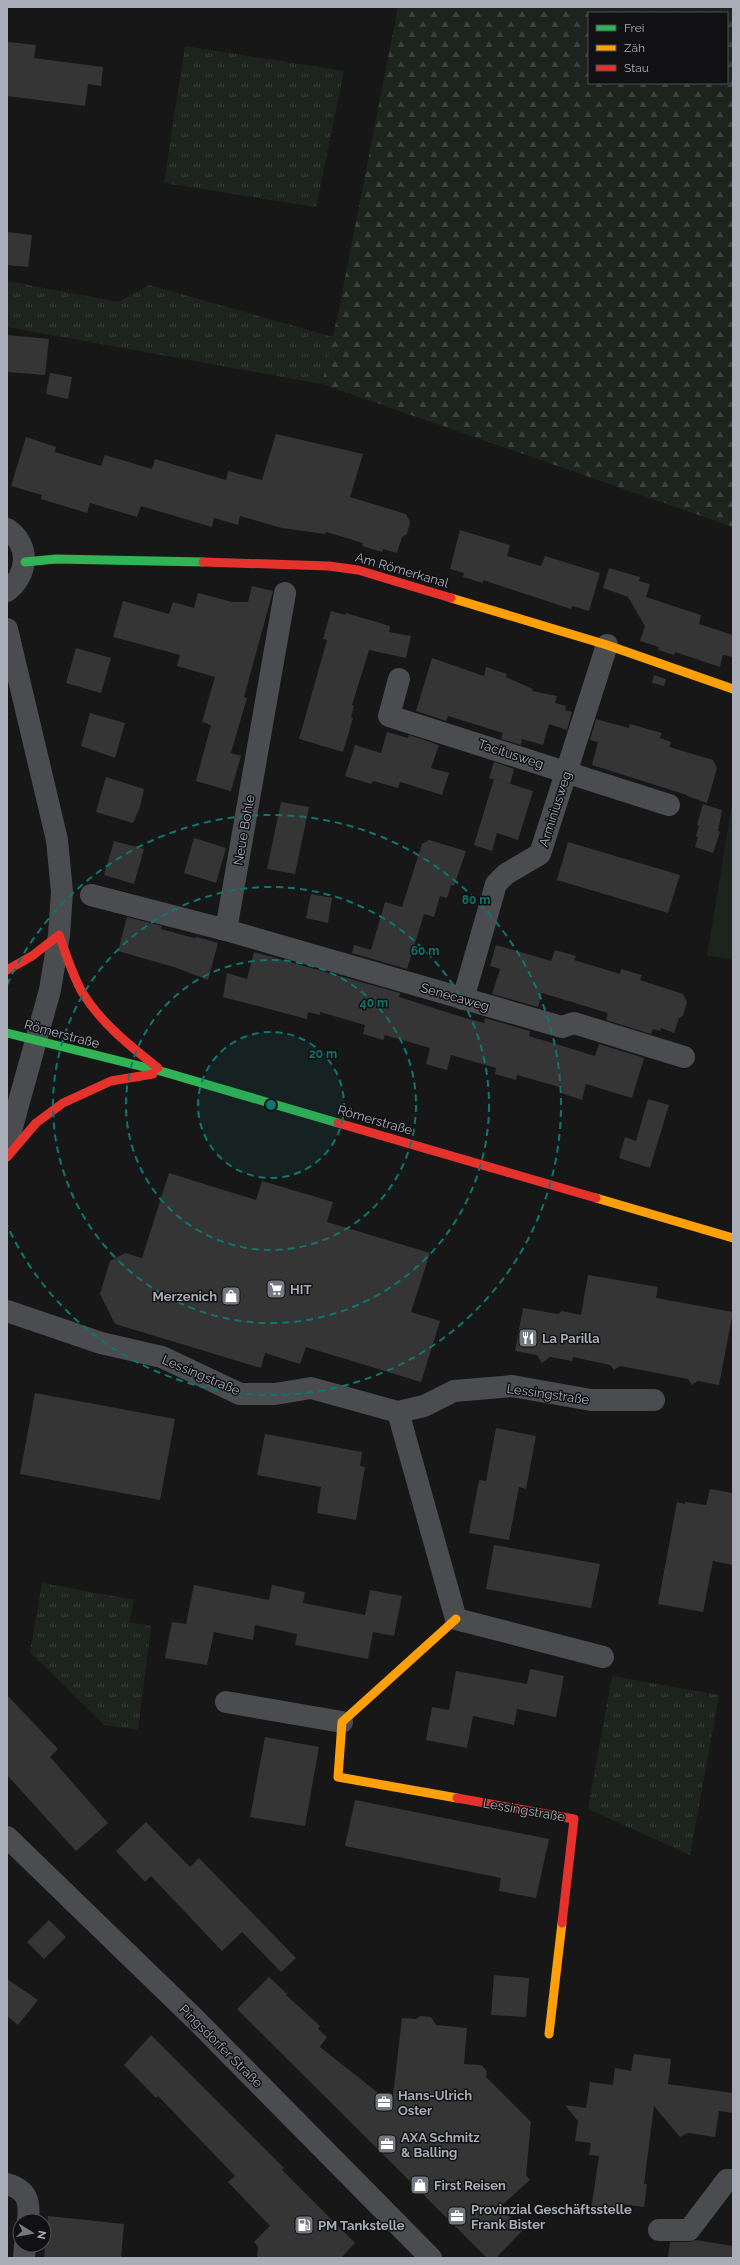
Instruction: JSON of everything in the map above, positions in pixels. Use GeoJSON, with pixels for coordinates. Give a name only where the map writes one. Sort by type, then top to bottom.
{"type":"FeatureCollection","features":[{"type":"Feature","properties":{"kind":"street"},"geometry":{"type":"LineString","coordinates":[[7,529],[19,540],[24,551],[25,562],[20,579],[7,591]]}},
{"type":"Feature","properties":{"kind":"street","name":"Am Römerkanal"},"geometry":{"type":"LineString","coordinates":[[25,562],[56,559],[111,559],[329,566],[358,570],[607,644],[733,689]]}},
{"type":"Feature","properties":{"kind":"street","name":"Neue Bohle"},"geometry":{"type":"LineString","coordinates":[[226,930],[285,593]]}},
{"type":"Feature","properties":{"kind":"street"},"geometry":{"type":"LineString","coordinates":[[7,629],[57,840],[62,892],[59,935],[50,990],[7,1145]]}},
{"type":"Feature","properties":{"kind":"street","name":"Arminiusweg"},"geometry":{"type":"LineString","coordinates":[[463,999],[496,884],[506,874],[540,854],[607,644]]}},
{"type":"Feature","properties":{"kind":"street","name":"Tacitusweg"},"geometry":{"type":"LineString","coordinates":[[399,679],[389,716],[669,805]]}},
{"type":"Feature","properties":{"kind":"street"},"geometry":{"type":"LineString","coordinates":[[91,895],[226,930]]}},
{"type":"Feature","properties":{"kind":"street","name":"Senecaweg"},"geometry":{"type":"LineString","coordinates":[[226,930],[562,1027],[574,1023],[684,1057]]}},
{"type":"Feature","properties":{"kind":"street"},"geometry":{"type":"LineString","coordinates":[[7,970],[32,956],[59,935]]}},
{"type":"Feature","properties":{"kind":"street"},"geometry":{"type":"LineString","coordinates":[[59,935],[75,980],[96,1011],[132,1048],[164,1072]]}},
{"type":"Feature","properties":{"kind":"street","name":"Römerstraße"},"geometry":{"type":"LineString","coordinates":[[7,1033],[86,1054],[164,1072],[733,1238]]}},
{"type":"Feature","properties":{"kind":"street"},"geometry":{"type":"LineString","coordinates":[[7,1157],[36,1123],[63,1103],[111,1081],[164,1072]]}},
{"type":"Feature","properties":{"kind":"street","name":"Lessingstraße"},"geometry":{"type":"LineString","coordinates":[[7,1311],[101,1343],[162,1357],[240,1394],[275,1394],[311,1388],[398,1412],[424,1406],[454,1391],[512,1386],[591,1400],[654,1400]]}},
{"type":"Feature","properties":{"kind":"street"},"geometry":{"type":"LineString","coordinates":[[398,1412],[456,1619]]}},
{"type":"Feature","properties":{"kind":"street"},"geometry":{"type":"LineString","coordinates":[[456,1619],[603,1657]]}},
{"type":"Feature","properties":{"kind":"street"},"geometry":{"type":"LineString","coordinates":[[226,1702],[342,1722],[456,1619]]}},
{"type":"Feature","properties":{"kind":"street","name":"Lessingstraße"},"geometry":{"type":"LineString","coordinates":[[342,1722],[338,1777],[574,1819],[549,2034]]}},
{"type":"Feature","properties":{"kind":"street","name":"Pingsdorfer Straße"},"geometry":{"type":"LineString","coordinates":[[7,1837],[195,2019],[431,2258]]}},
{"type":"Feature","properties":{"kind":"street"},"geometry":{"type":"LineString","coordinates":[[659,2230],[689,2230],[727,2180],[733,2180]]}},
{"type":"Feature","properties":{"kind":"street"},"geometry":{"type":"LineString","coordinates":[[7,2184],[15,2187],[24,2194],[30,2205],[29,2213]]}},
{"type":"Feature","properties":{"kind":"green space"},"geometry":{"type":"Polygon","coordinates":[[[398,7],[733,7],[733,527],[322,384],[339,309],[398,7]]]}},
{"type":"Feature","properties":{"kind":"green space"},"geometry":{"type":"Polygon","coordinates":[[[185,46],[344,71],[316,207],[164,183],[185,46]]]}},
{"type":"Feature","properties":{"kind":"green space"},"geometry":{"type":"Polygon","coordinates":[[[7,281],[118,302],[149,285],[333,337],[322,384],[7,327],[7,281]]]}},
{"type":"Feature","properties":{"kind":"green space"},"geometry":{"type":"Polygon","coordinates":[[[733,798],[733,959],[707,956],[733,798]]]}},
{"type":"Feature","properties":{"kind":"green space"},"geometry":{"type":"Polygon","coordinates":[[[42,1583],[134,1600],[129,1622],[151,1626],[138,1730],[104,1725],[30,1652],[42,1583]]]}},
{"type":"Feature","properties":{"kind":"green space"},"geometry":{"type":"Polygon","coordinates":[[[612,1676],[719,1695],[690,1855],[588,1809],[612,1676]]]}},
{"type":"Feature","properties":{"kind":"building"},"geometry":{"type":"Polygon","coordinates":[[[7,43],[36,45],[34,58],[103,67],[101,86],[88,84],[85,106],[7,96],[7,43]]]}},
{"type":"Feature","properties":{"kind":"building"},"geometry":{"type":"Polygon","coordinates":[[[7,232],[32,235],[28,267],[7,265],[7,232]]]}},
{"type":"Feature","properties":{"kind":"building"},"geometry":{"type":"Polygon","coordinates":[[[7,335],[49,339],[45,375],[7,372],[7,335]]]}},
{"type":"Feature","properties":{"kind":"building"},"geometry":{"type":"Polygon","coordinates":[[[50,373],[72,377],[68,399],[46,394],[50,373]]]}},
{"type":"Feature","properties":{"kind":"building"},"geometry":{"type":"Polygon","coordinates":[[[276,434],[363,454],[350,497],[406,514],[410,522],[407,534],[402,537],[397,553],[383,549],[382,552],[362,546],[363,543],[326,532],[325,534],[282,528],[240,516],[238,525],[214,518],[212,527],[141,506],[137,517],[90,503],[87,513],[41,499],[42,495],[11,486],[26,437],[56,447],[55,452],[101,466],[105,455],[152,469],[155,459],[226,480],[228,471],[262,480],[276,434]]]}},
{"type":"Feature","properties":{"kind":"building"},"geometry":{"type":"Polygon","coordinates":[[[460,530],[510,545],[507,556],[541,566],[545,556],[600,573],[589,611],[572,606],[571,609],[483,580],[483,583],[463,577],[464,573],[450,569],[460,530]]]}},
{"type":"Feature","properties":{"kind":"building"},"geometry":{"type":"Polygon","coordinates":[[[609,568],[640,577],[639,581],[650,584],[646,597],[701,615],[699,624],[733,635],[733,657],[723,655],[720,667],[675,652],[674,655],[658,650],[659,647],[640,641],[645,626],[628,597],[603,588],[609,568]]]}},
{"type":"Feature","properties":{"kind":"building"},"geometry":{"type":"Polygon","coordinates":[[[252,586],[273,591],[244,697],[247,698],[231,753],[241,756],[231,791],[196,781],[211,725],[202,722],[215,677],[177,666],[180,655],[113,637],[123,601],[169,614],[173,602],[194,608],[198,593],[232,602],[248,602],[252,586]]]}},
{"type":"Feature","properties":{"kind":"building"},"geometry":{"type":"Polygon","coordinates":[[[331,611],[345,615],[346,613],[390,626],[389,632],[411,636],[406,658],[369,650],[352,705],[354,706],[351,717],[353,718],[343,752],[299,739],[327,640],[323,639],[331,611]]]}},
{"type":"Feature","properties":{"kind":"building"},"geometry":{"type":"Polygon","coordinates":[[[76,648],[111,658],[101,693],[66,683],[76,648]]]}},
{"type":"Feature","properties":{"kind":"building"},"geometry":{"type":"Polygon","coordinates":[[[432,658],[484,676],[486,667],[507,674],[506,677],[533,689],[532,691],[557,696],[555,703],[566,706],[565,710],[572,712],[567,730],[549,724],[543,745],[522,739],[521,745],[501,739],[503,733],[448,716],[446,721],[416,711],[432,658]]]}},
{"type":"Feature","properties":{"kind":"building"},"geometry":{"type":"Polygon","coordinates":[[[654,675],[666,679],[664,686],[652,683],[654,675]]]}},
{"type":"Feature","properties":{"kind":"building"},"geometry":{"type":"Polygon","coordinates":[[[90,713],[125,723],[115,758],[81,746],[90,713]]]}},
{"type":"Feature","properties":{"kind":"building"},"geometry":{"type":"Polygon","coordinates":[[[596,719],[629,728],[630,724],[662,733],[660,738],[671,742],[669,747],[713,760],[717,768],[707,803],[687,795],[592,765],[598,742],[590,740],[596,719]]]}},
{"type":"Feature","properties":{"kind":"building"},"geometry":{"type":"Polygon","coordinates":[[[387,732],[408,738],[409,735],[439,745],[431,768],[449,773],[442,795],[400,782],[398,788],[373,781],[371,784],[345,776],[355,745],[381,753],[387,732]]]}},
{"type":"Feature","properties":{"kind":"building"},"geometry":{"type":"Polygon","coordinates":[[[494,762],[514,769],[510,784],[489,778],[494,762]]]}},
{"type":"Feature","properties":{"kind":"building"},"geometry":{"type":"Polygon","coordinates":[[[106,777],[144,789],[140,807],[133,823],[96,812],[106,777]]]}},
{"type":"Feature","properties":{"kind":"building"},"geometry":{"type":"Polygon","coordinates":[[[494,779],[533,791],[518,840],[497,833],[492,851],[474,845],[494,779]]]}},
{"type":"Feature","properties":{"kind":"building"},"geometry":{"type":"Polygon","coordinates":[[[281,802],[309,807],[295,874],[267,869],[281,802]]]}},
{"type":"Feature","properties":{"kind":"building"},"geometry":{"type":"Polygon","coordinates":[[[703,804],[722,810],[718,831],[720,832],[713,853],[695,847],[699,826],[697,825],[703,804]]]}},
{"type":"Feature","properties":{"kind":"building"},"geometry":{"type":"Polygon","coordinates":[[[194,838],[226,848],[216,883],[184,873],[194,838]]]}},
{"type":"Feature","properties":{"kind":"building"},"geometry":{"type":"Polygon","coordinates":[[[429,840],[466,851],[454,886],[451,885],[447,898],[440,896],[434,917],[424,914],[407,969],[352,953],[354,945],[371,950],[385,902],[402,907],[422,844],[429,840]]]}},
{"type":"Feature","properties":{"kind":"building"},"geometry":{"type":"Polygon","coordinates":[[[114,841],[144,849],[134,884],[104,875],[114,841]]]}},
{"type":"Feature","properties":{"kind":"building"},"geometry":{"type":"Polygon","coordinates":[[[568,842],[680,875],[668,913],[557,880],[568,842]]]}},
{"type":"Feature","properties":{"kind":"building"},"geometry":{"type":"Polygon","coordinates":[[[311,894],[332,898],[328,923],[306,918],[311,894]]]}},
{"type":"Feature","properties":{"kind":"building"},"geometry":{"type":"Polygon","coordinates":[[[127,917],[162,926],[161,929],[218,943],[208,980],[177,968],[118,951],[127,917]]]}},
{"type":"Feature","properties":{"kind":"building"},"geometry":{"type":"Polygon","coordinates":[[[496,945],[551,961],[555,950],[576,956],[574,960],[620,974],[621,969],[642,975],[640,980],[683,994],[687,1002],[683,1016],[679,1018],[674,1033],[661,1028],[660,1031],[653,1029],[651,1034],[606,1020],[608,1013],[542,993],[538,1007],[492,994],[500,969],[490,966],[496,945]]]}},
{"type":"Feature","properties":{"kind":"building"},"geometry":{"type":"Polygon","coordinates":[[[254,952],[400,993],[399,997],[462,1017],[484,1023],[485,1018],[530,1031],[529,1036],[595,1056],[599,1044],[644,1058],[632,1098],[586,1084],[582,1100],[561,1093],[563,1088],[517,1075],[516,1080],[505,1077],[495,1074],[496,1068],[451,1055],[447,1070],[426,1064],[430,1048],[385,1035],[383,1040],[363,1034],[365,1025],[320,1012],[320,1015],[308,1012],[307,1019],[223,997],[227,973],[247,979],[254,952]]]}},
{"type":"Feature","properties":{"kind":"building"},"geometry":{"type":"Polygon","coordinates":[[[648,1099],[669,1105],[650,1168],[619,1158],[625,1137],[636,1141],[648,1099]]]}},
{"type":"Feature","properties":{"kind":"building","name":"HIT"},"geometry":{"type":"Polygon","coordinates":[[[169,1173],[256,1200],[262,1181],[333,1202],[327,1222],[430,1253],[411,1312],[440,1321],[421,1382],[306,1347],[300,1364],[265,1353],[261,1368],[115,1324],[100,1294],[110,1261],[125,1253],[142,1258],[169,1173]]]}},
{"type":"Feature","properties":{"kind":"building"},"geometry":{"type":"Polygon","coordinates":[[[588,1275],[658,1287],[656,1298],[733,1312],[719,1385],[698,1381],[692,1385],[688,1379],[620,1366],[614,1370],[610,1365],[573,1357],[572,1361],[550,1357],[542,1363],[537,1355],[515,1351],[523,1308],[558,1314],[562,1311],[581,1315],[588,1275]]]}},
{"type":"Feature","properties":{"kind":"building"},"geometry":{"type":"Polygon","coordinates":[[[35,1393],[175,1419],[160,1500],[20,1474],[35,1393]]]}},
{"type":"Feature","properties":{"kind":"building"},"geometry":{"type":"Polygon","coordinates":[[[496,1428],[536,1436],[526,1489],[519,1487],[509,1540],[469,1533],[479,1480],[486,1481],[496,1428]]]}},
{"type":"Feature","properties":{"kind":"building"},"geometry":{"type":"Polygon","coordinates":[[[265,1434],[362,1452],[360,1466],[365,1467],[356,1520],[317,1513],[321,1487],[257,1475],[265,1434]]]}},
{"type":"Feature","properties":{"kind":"building"},"geometry":{"type":"Polygon","coordinates":[[[710,1489],[733,1493],[733,1565],[713,1561],[703,1612],[658,1604],[677,1502],[706,1505],[710,1489]]]}},
{"type":"Feature","properties":{"kind":"building"},"geometry":{"type":"Polygon","coordinates":[[[494,1545],[600,1564],[591,1608],[486,1589],[494,1545]]]}},
{"type":"Feature","properties":{"kind":"building"},"geometry":{"type":"Polygon","coordinates":[[[194,1585],[269,1600],[272,1585],[305,1592],[303,1603],[365,1615],[370,1590],[402,1596],[394,1636],[373,1632],[368,1659],[295,1645],[297,1634],[255,1625],[253,1640],[214,1632],[207,1665],[165,1658],[172,1622],[186,1624],[194,1585]]]}},
{"type":"Feature","properties":{"kind":"building"},"geometry":{"type":"Polygon","coordinates":[[[530,1669],[564,1676],[556,1717],[517,1709],[514,1725],[473,1716],[467,1748],[426,1740],[432,1707],[449,1710],[456,1671],[527,1684],[530,1669]]]}},
{"type":"Feature","properties":{"kind":"building"},"geometry":{"type":"Polygon","coordinates":[[[7,1695],[58,1749],[50,1757],[108,1823],[76,1851],[7,1775],[7,1695]]]}},
{"type":"Feature","properties":{"kind":"building"},"geometry":{"type":"Polygon","coordinates":[[[265,1737],[319,1747],[305,1826],[250,1817],[265,1737]]]}},
{"type":"Feature","properties":{"kind":"building"},"geometry":{"type":"Polygon","coordinates":[[[355,1800],[549,1839],[536,1898],[499,1891],[501,1878],[345,1846],[355,1800]]]}},
{"type":"Feature","properties":{"kind":"building"},"geometry":{"type":"Polygon","coordinates":[[[146,1822],[190,1867],[199,1858],[296,1958],[281,1972],[242,1932],[222,1951],[151,1876],[145,1882],[116,1851],[146,1822]]]}},
{"type":"Feature","properties":{"kind":"building"},"geometry":{"type":"Polygon","coordinates":[[[49,1920],[66,1937],[44,1959],[27,1942],[49,1920]]]}},
{"type":"Feature","properties":{"kind":"building"},"geometry":{"type":"Polygon","coordinates":[[[494,1975],[529,1978],[526,2017],[491,2015],[494,1975]]]}},
{"type":"Feature","properties":{"kind":"building"},"geometry":{"type":"Polygon","coordinates":[[[269,1977],[287,1994],[286,1995],[320,2026],[318,2029],[327,2037],[320,2047],[392,2104],[402,2018],[416,2019],[420,2016],[431,2017],[436,2025],[467,2028],[464,2064],[481,2065],[487,2071],[486,2077],[531,2122],[526,2175],[530,2180],[500,2207],[523,2230],[496,2258],[487,2258],[237,2009],[269,1977]]]}},
{"type":"Feature","properties":{"kind":"building"},"geometry":{"type":"Polygon","coordinates":[[[7,1979],[38,2000],[18,2025],[7,2016],[7,1979]]]}},
{"type":"Feature","properties":{"kind":"building"},"geometry":{"type":"Polygon","coordinates":[[[151,2035],[284,2168],[282,2170],[355,2243],[341,2258],[257,2258],[258,2247],[254,2242],[270,2226],[228,2182],[235,2176],[158,2096],[156,2098],[124,2065],[151,2035]]]}},
{"type":"Feature","properties":{"kind":"building"},"geometry":{"type":"Polygon","coordinates":[[[634,2054],[671,2059],[668,2084],[733,2093],[733,2113],[719,2111],[715,2137],[688,2133],[680,2137],[654,2106],[644,2184],[647,2184],[644,2207],[621,2204],[620,2215],[591,2210],[599,2156],[589,2155],[591,2143],[575,2141],[578,2121],[565,2105],[586,2108],[590,2082],[613,2085],[615,2068],[631,2071],[634,2054]]]}},
{"type":"Feature","properties":{"kind":"building"},"geometry":{"type":"Polygon","coordinates":[[[52,2216],[124,2224],[121,2258],[44,2258],[44,2253],[52,2253],[52,2216]]]}},
{"type":"Feature","properties":{"kind":"building"},"geometry":{"type":"Polygon","coordinates":[[[696,2240],[733,2246],[733,2258],[668,2258],[670,2242],[689,2242],[696,2240]]]}},
{"type":"Feature","properties":{"kind":"traffic: fast"},"geometry":{"type":"LineString","coordinates":[[25,562],[56,559],[203,562]]}},
{"type":"Feature","properties":{"kind":"traffic: fast"},"geometry":{"type":"LineString","coordinates":[[7,1033],[164,1072],[338,1123]]}},
{"type":"Feature","properties":{"kind":"traffic: slow"},"geometry":{"type":"LineString","coordinates":[[451,598],[607,645],[733,689]]}},
{"type":"Feature","properties":{"kind":"traffic: slow"},"geometry":{"type":"LineString","coordinates":[[596,1198],[733,1238]]}},
{"type":"Feature","properties":{"kind":"traffic: slow"},"geometry":{"type":"LineString","coordinates":[[456,1619],[342,1722],[338,1777],[457,1798]]}},
{"type":"Feature","properties":{"kind":"traffic: slow"},"geometry":{"type":"LineString","coordinates":[[549,2034],[562,1923]]}},
{"type":"Feature","properties":{"kind":"traffic: jam"},"geometry":{"type":"LineString","coordinates":[[203,562],[329,566],[358,570],[451,598]]}},
{"type":"Feature","properties":{"kind":"traffic: jam"},"geometry":{"type":"LineString","coordinates":[[7,970],[32,956],[59,935],[75,978],[82,992],[98,1014],[107,1024],[158,1068]]}},
{"type":"Feature","properties":{"kind":"traffic: jam"},"geometry":{"type":"LineString","coordinates":[[7,1157],[36,1123],[63,1103],[111,1081],[153,1074]]}},
{"type":"Feature","properties":{"kind":"traffic: jam"},"geometry":{"type":"LineString","coordinates":[[338,1123],[596,1198]]}},
{"type":"Feature","properties":{"kind":"traffic: jam"},"geometry":{"type":"LineString","coordinates":[[457,1798],[574,1819],[562,1923]]}},
{"type":"Feature","properties":{"kind":"place","name":"HIT"},"geometry":{"type":"Point","coordinates":[276,1289]}},
{"type":"Feature","properties":{"kind":"place","name":"Merzenich"},"geometry":{"type":"Point","coordinates":[231,1296]}},
{"type":"Feature","properties":{"kind":"place","name":"La Parilla"},"geometry":{"type":"Point","coordinates":[528,1338]}},
{"type":"Feature","properties":{"kind":"place","name":"Hans-Ulrich Oster"},"geometry":{"type":"Point","coordinates":[384,2102]}},
{"type":"Feature","properties":{"kind":"place","name":"AXA Schmitz & Balling"},"geometry":{"type":"Point","coordinates":[387,2144]}},
{"type":"Feature","properties":{"kind":"place","name":"First Reisen"},"geometry":{"type":"Point","coordinates":[420,2185]}},
{"type":"Feature","properties":{"kind":"place","name":"Provinzial Geschäftsstelle Frank Bister"},"geometry":{"type":"Point","coordinates":[457,2216]}},
{"type":"Feature","properties":{"kind":"place","name":"PM Tankstelle"},"geometry":{"type":"Point","coordinates":[304,2225]}}]}
